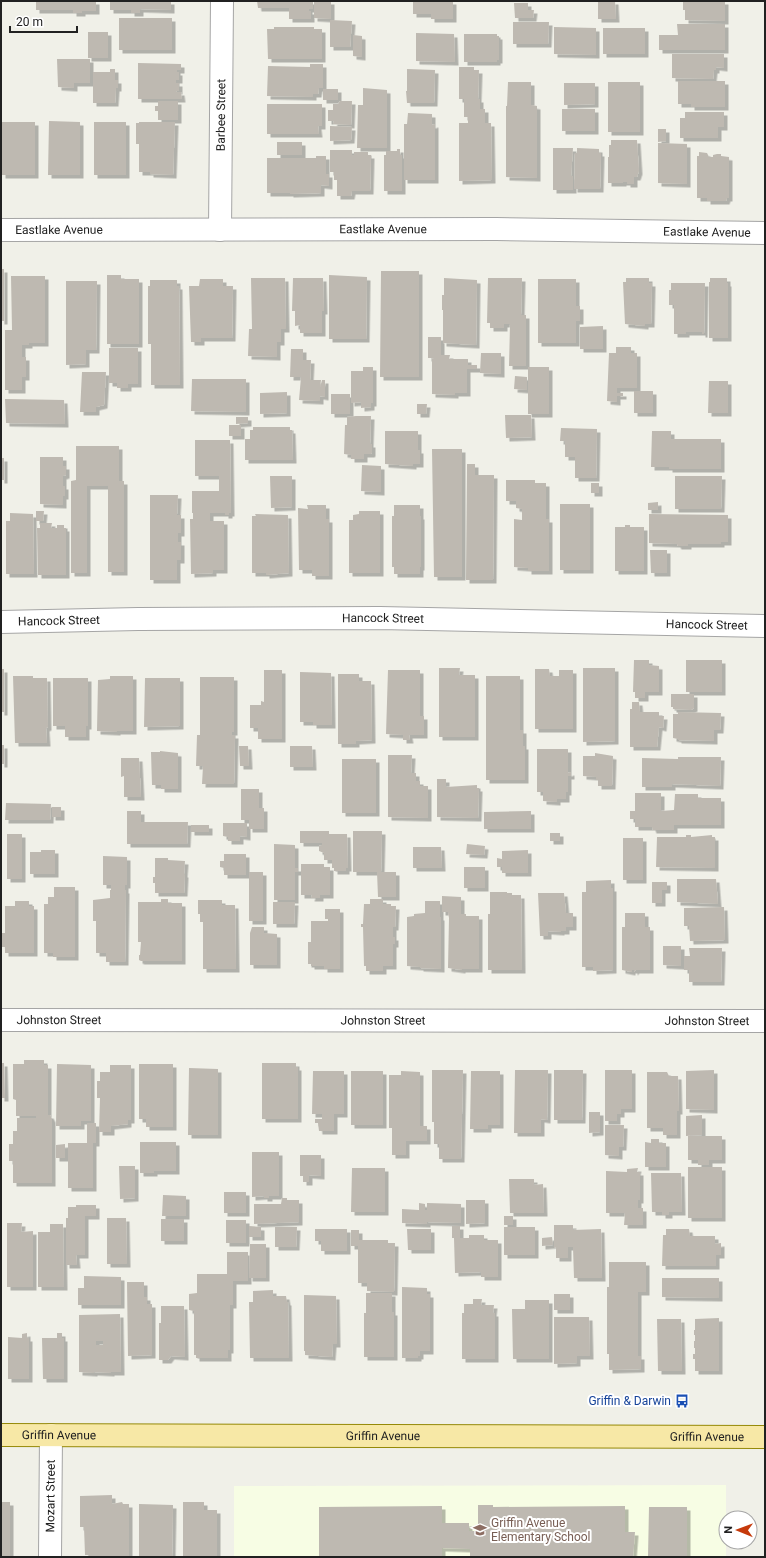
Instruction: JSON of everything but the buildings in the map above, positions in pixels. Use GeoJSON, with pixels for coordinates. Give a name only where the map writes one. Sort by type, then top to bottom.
{"type":"FeatureCollection","features":[{"type":"Feature","properties":{"kind":"main road","name":"Griffin Avenue"},"geometry":{"type":"LineString","coordinates":[[1,1435],[765,1437]]}},
{"type":"Feature","properties":{"kind":"street","name":"Barbee Street"},"geometry":{"type":"LineString","coordinates":[[220,230],[222,1]]}},
{"type":"Feature","properties":{"kind":"street","name":"Eastlake Avenue"},"geometry":{"type":"LineString","coordinates":[[1,230],[496,229],[765,233]]}},
{"type":"Feature","properties":{"kind":"street","name":"Hancock Street"},"geometry":{"type":"LineString","coordinates":[[1,622],[146,619],[380,618],[765,626]]}},
{"type":"Feature","properties":{"kind":"street","name":"Johnston Street"},"geometry":{"type":"LineString","coordinates":[[1,1020],[765,1021]]}},
{"type":"Feature","properties":{"kind":"street","name":"Mozart Street"},"geometry":{"type":"LineString","coordinates":[[50,1557],[51,1435]]}},
{"type":"Feature","properties":{"kind":"shaded area","name":"Griffin Avenue Elementary School"},"geometry":{"type":"Polygon","coordinates":[[[726,1485],[726,1510],[718,1510],[718,1550],[726,1550],[726,1557],[234,1557],[234,1486],[726,1485]]]}},
{"type":"Feature","properties":{"kind":"place","name":"Griffin & Darwin"},"geometry":{"type":"Point","coordinates":[682,1401]}},
{"type":"Feature","properties":{"kind":"place","name":"Griffin Avenue Elementary School"},"geometry":{"type":"Point","coordinates":[480,1530]}}]}
